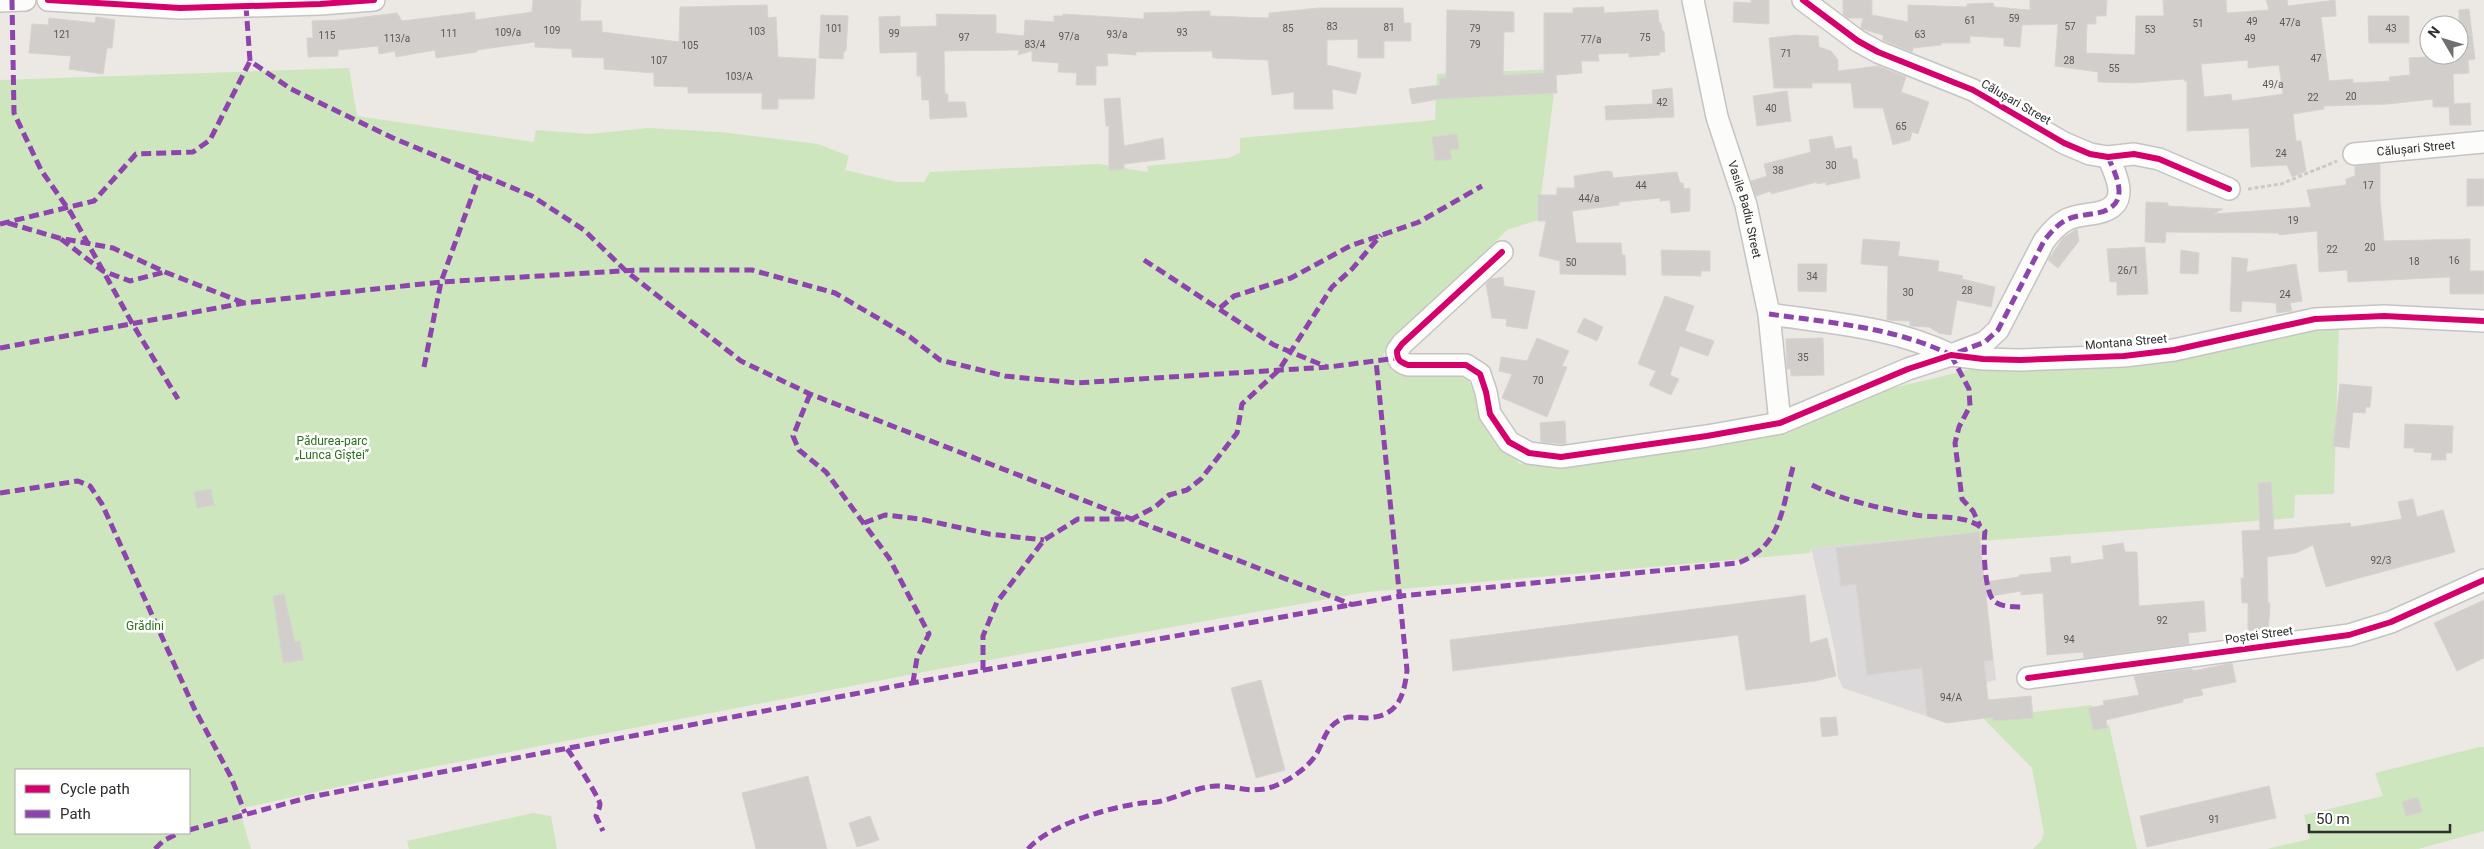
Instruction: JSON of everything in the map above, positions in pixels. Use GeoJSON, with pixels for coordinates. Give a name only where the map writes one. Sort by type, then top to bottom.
{"type":"FeatureCollection","features":[{"type":"Feature","properties":{"kind":"street"},"geometry":{"type":"LineString","coordinates":[[0,0],[25,0]]}},
{"type":"Feature","properties":{"kind":"street"},"geometry":{"type":"LineString","coordinates":[[48,0],[180,8],[320,4],[374,0]]}},
{"type":"Feature","properties":{"kind":"street","name":"Vasile Badiu Street"},"geometry":{"type":"LineString","coordinates":[[1693,0],[1717,117],[1746,205],[1769,314],[1780,423]]}},
{"type":"Feature","properties":{"kind":"street","name":"Călușari Street"},"geometry":{"type":"LineString","coordinates":[[1803,0],[1858,41],[1878,52],[1972,90],[2064,143],[2090,154],[2108,157],[2134,154],[2159,159],[2229,190]]}},
{"type":"Feature","properties":{"kind":"street","name":"Călușari Street"},"geometry":{"type":"LineString","coordinates":[[2354,154],[2484,142]]}},
{"type":"Feature","properties":{"kind":"street"},"geometry":{"type":"LineString","coordinates":[[1769,314],[1878,330],[1928,344],[1951,355],[1986,342],[1998,330],[2044,241],[2053,230],[2067,220],[2107,210],[2115,203],[2120,194],[2119,181],[2108,157]]}},
{"type":"Feature","properties":{"kind":"street","name":"Montana Street"},"geometry":{"type":"LineString","coordinates":[[1502,252],[1402,344],[1397,351],[1397,358],[1400,363],[1408,365],[1466,365],[1474,369],[1482,382],[1490,414],[1509,442],[1520,450],[1544,456],[1561,457],[1707,436],[1780,423],[1908,369],[1951,355],[1983,359],[2020,360],[2124,356],[2174,350],[2315,318],[2384,316],[2484,321]]}},
{"type":"Feature","properties":{"kind":"street","name":"Poștei Street"},"geometry":{"type":"LineString","coordinates":[[2028,678],[2349,635],[2391,622],[2484,580]]}},
{"type":"Feature","properties":{"kind":"path"},"geometry":{"type":"LineString","coordinates":[[2229,190],[2256,189],[2281,184],[2354,154]]}},
{"type":"Feature","properties":{"kind":"shaded area"},"geometry":{"type":"Polygon","coordinates":[[[1979,532],[1996,680],[1987,682],[1983,718],[1947,723],[1843,688],[1838,677],[1835,651],[1811,548],[1979,532]]]}},
{"type":"Feature","properties":{"kind":"green space","name":"Pădurea-parc „Lunca Gîștei”"},"geometry":{"type":"Polygon","coordinates":[[[349,68],[357,116],[534,142],[536,130],[589,134],[649,128],[721,132],[818,144],[849,156],[845,170],[897,182],[924,182],[930,172],[1099,164],[1148,172],[1147,166],[1228,158],[1240,153],[1240,138],[1435,120],[1437,74],[1557,69],[1538,220],[1507,230],[1383,354],[1392,371],[1464,370],[1494,431],[1520,464],[1770,426],[1881,391],[1968,370],[2157,363],[2339,324],[2334,494],[2295,495],[2294,518],[1980,541],[1978,532],[1811,548],[1810,553],[1367,592],[934,670],[401,773],[239,809],[251,849],[0,849],[0,80],[349,68]]]}},
{"type":"Feature","properties":{"kind":"green space"},"geometry":{"type":"Polygon","coordinates":[[[2092,705],[2095,726],[2109,725],[2137,849],[2033,849],[2041,841],[2044,833],[2032,768],[1983,718],[2092,705]]]}},
{"type":"Feature","properties":{"kind":"green space"},"geometry":{"type":"Polygon","coordinates":[[[2484,747],[2484,831],[2418,849],[2267,849],[2310,839],[2304,815],[2383,796],[2375,773],[2484,747]]]}},
{"type":"Feature","properties":{"kind":"green space"},"geometry":{"type":"Polygon","coordinates":[[[533,813],[551,816],[557,849],[409,849],[407,841],[533,813]]]}},
{"type":"Feature","properties":{"kind":"building"},"geometry":{"type":"Polygon","coordinates":[[[533,0],[581,0],[580,21],[602,21],[602,32],[679,42],[680,7],[767,5],[768,18],[776,17],[778,57],[816,59],[814,99],[778,99],[778,109],[762,109],[762,93],[688,93],[688,87],[654,86],[654,73],[604,69],[604,58],[572,57],[572,49],[535,47],[535,42],[436,58],[435,50],[396,57],[395,51],[379,54],[378,46],[338,50],[338,56],[308,57],[307,38],[313,38],[312,21],[340,20],[397,13],[402,21],[475,12],[475,20],[532,12],[533,0]]]}},
{"type":"Feature","properties":{"kind":"building"},"geometry":{"type":"Polygon","coordinates":[[[1751,0],[1769,0],[1769,24],[1733,22],[1734,2],[1751,3],[1751,0]]]}},
{"type":"Feature","properties":{"kind":"building"},"geometry":{"type":"Polygon","coordinates":[[[1843,0],[1872,0],[1872,15],[1908,22],[1908,5],[1967,7],[1967,4],[1993,3],[1994,7],[2030,10],[2030,0],[2107,0],[2106,16],[2096,16],[2096,24],[2087,24],[2086,53],[2135,55],[2136,16],[2164,16],[2163,0],[2226,0],[2227,13],[2269,10],[2266,0],[2287,0],[2288,6],[2335,0],[2336,16],[2321,17],[2329,81],[2353,79],[2353,83],[2390,81],[2389,77],[2410,75],[2409,58],[2419,57],[2419,65],[2468,65],[2469,73],[2453,74],[2454,104],[2470,103],[2471,125],[2450,125],[2449,107],[2433,107],[2433,99],[2388,104],[2324,106],[2324,109],[2293,114],[2296,141],[2301,141],[2306,171],[2292,177],[2287,165],[2251,167],[2249,128],[2187,131],[2187,81],[2184,81],[2184,79],[2134,83],[2098,82],[2098,72],[2055,66],[2058,24],[2022,25],[2020,47],[2004,46],[2004,38],[1970,36],[1970,43],[1941,43],[1941,45],[1913,48],[1912,52],[1883,40],[1883,35],[1862,29],[1863,18],[1847,18],[1843,14],[1843,0]],[[2248,60],[2201,64],[2204,97],[2231,94],[2232,101],[2283,94],[2279,65],[2248,68],[2248,60]]]}},
{"type":"Feature","properties":{"kind":"building"},"geometry":{"type":"Polygon","coordinates":[[[1604,7],[1604,13],[1658,10],[1659,23],[1661,23],[1662,31],[1664,31],[1665,52],[1660,52],[1660,55],[1629,57],[1629,53],[1598,54],[1599,61],[1581,61],[1582,73],[1556,75],[1557,93],[1438,99],[1412,104],[1409,89],[1440,85],[1440,78],[1446,78],[1447,10],[1514,12],[1514,32],[1504,32],[1503,75],[1544,73],[1544,13],[1573,13],[1573,8],[1604,7]]]}},
{"type":"Feature","properties":{"kind":"building"},"geometry":{"type":"Polygon","coordinates":[[[1318,8],[1403,8],[1404,23],[1411,23],[1411,41],[1384,41],[1384,58],[1358,58],[1358,39],[1327,40],[1327,65],[1361,73],[1356,94],[1332,89],[1333,109],[1294,109],[1294,92],[1272,95],[1268,60],[1213,58],[1212,51],[1136,52],[1136,55],[1107,53],[1108,66],[1096,66],[1096,85],[1076,85],[1077,73],[1058,72],[1059,63],[1032,61],[1032,51],[1018,55],[1019,50],[944,51],[945,94],[948,94],[948,102],[965,102],[967,117],[930,119],[929,100],[922,100],[921,76],[917,76],[917,52],[880,53],[879,17],[900,16],[900,27],[937,26],[936,14],[996,15],[996,33],[1024,36],[1025,20],[1054,22],[1054,16],[1063,16],[1063,14],[1144,19],[1144,13],[1210,11],[1210,16],[1269,18],[1269,13],[1318,8]]]}},
{"type":"Feature","properties":{"kind":"building"},"geometry":{"type":"Polygon","coordinates":[[[2469,9],[2475,59],[2469,60],[2469,15],[2459,15],[2459,10],[2469,9]]]}},
{"type":"Feature","properties":{"kind":"building"},"geometry":{"type":"Polygon","coordinates":[[[821,15],[848,16],[846,51],[844,51],[843,59],[819,58],[821,15]]]}},
{"type":"Feature","properties":{"kind":"building"},"geometry":{"type":"Polygon","coordinates":[[[2368,16],[2409,16],[2409,43],[2369,43],[2368,16]]]}},
{"type":"Feature","properties":{"kind":"building"},"geometry":{"type":"Polygon","coordinates":[[[96,17],[115,20],[112,48],[107,48],[103,74],[69,69],[71,56],[29,53],[32,24],[48,25],[49,18],[95,23],[96,17]]]}},
{"type":"Feature","properties":{"kind":"building"},"geometry":{"type":"Polygon","coordinates":[[[1795,35],[1818,36],[1819,47],[1831,51],[1838,60],[1838,71],[1878,66],[1906,77],[1901,92],[1929,102],[1918,134],[1912,132],[1910,140],[1893,145],[1883,108],[1854,108],[1851,83],[1812,83],[1812,88],[1774,88],[1769,38],[1795,35]]]}},
{"type":"Feature","properties":{"kind":"building"},"geometry":{"type":"Polygon","coordinates":[[[1672,88],[1674,117],[1606,120],[1605,106],[1653,104],[1652,90],[1672,88]]]}},
{"type":"Feature","properties":{"kind":"building"},"geometry":{"type":"Polygon","coordinates":[[[1787,91],[1791,121],[1757,126],[1753,96],[1787,91]]]}},
{"type":"Feature","properties":{"kind":"building"},"geometry":{"type":"Polygon","coordinates":[[[1120,98],[1124,146],[1163,138],[1165,159],[1124,164],[1124,169],[1109,170],[1109,126],[1106,126],[1104,99],[1120,98]]]}},
{"type":"Feature","properties":{"kind":"building"},"geometry":{"type":"Polygon","coordinates":[[[1457,134],[1459,149],[1450,150],[1452,159],[1435,161],[1432,137],[1457,134]]]}},
{"type":"Feature","properties":{"kind":"building"},"geometry":{"type":"Polygon","coordinates":[[[1832,136],[1835,149],[1851,146],[1853,159],[1857,159],[1860,178],[1826,185],[1826,182],[1817,184],[1817,182],[1771,194],[1771,191],[1756,196],[1751,181],[1767,176],[1764,164],[1811,152],[1809,140],[1832,136]]]}},
{"type":"Feature","properties":{"kind":"building"},"geometry":{"type":"Polygon","coordinates":[[[2380,164],[2380,199],[2384,241],[2470,239],[2470,271],[2484,271],[2484,294],[2450,294],[2450,277],[2348,282],[2347,270],[2319,272],[2317,231],[2279,235],[2279,233],[2166,232],[2165,243],[2145,242],[2146,202],[2168,203],[2168,206],[2223,209],[2213,214],[2311,207],[2307,190],[2346,185],[2346,179],[2355,176],[2355,166],[2380,164]]]}},
{"type":"Feature","properties":{"kind":"building"},"geometry":{"type":"Polygon","coordinates":[[[1607,171],[1612,172],[1613,178],[1677,172],[1684,189],[1690,188],[1690,211],[1671,213],[1670,200],[1660,201],[1660,198],[1619,202],[1619,205],[1572,211],[1576,243],[1621,243],[1622,255],[1625,255],[1626,275],[1560,274],[1560,261],[1539,256],[1546,221],[1538,221],[1538,195],[1557,195],[1557,188],[1575,188],[1574,176],[1607,171]]]}},
{"type":"Feature","properties":{"kind":"building"},"geometry":{"type":"Polygon","coordinates":[[[2467,179],[2484,179],[2484,206],[2467,206],[2467,179]]]}},
{"type":"Feature","properties":{"kind":"building"},"geometry":{"type":"Polygon","coordinates":[[[2077,229],[2079,241],[2058,268],[2048,260],[2063,238],[2077,229]]]}},
{"type":"Feature","properties":{"kind":"building"},"geometry":{"type":"Polygon","coordinates":[[[1863,239],[1900,242],[1898,256],[1939,261],[1938,271],[1963,276],[1962,279],[1995,287],[1991,307],[1957,300],[1951,335],[1939,333],[1929,327],[1910,326],[1910,321],[1887,320],[1888,266],[1861,264],[1863,239]]]}},
{"type":"Feature","properties":{"kind":"building"},"geometry":{"type":"Polygon","coordinates":[[[2145,247],[2148,294],[2117,295],[2117,282],[2110,282],[2107,249],[2145,247]]]}},
{"type":"Feature","properties":{"kind":"building"},"geometry":{"type":"Polygon","coordinates":[[[1661,250],[1710,251],[1710,271],[1701,271],[1701,276],[1662,275],[1661,250]]]}},
{"type":"Feature","properties":{"kind":"building"},"geometry":{"type":"Polygon","coordinates":[[[2181,250],[2199,253],[2198,274],[2180,273],[2181,250]]]}},
{"type":"Feature","properties":{"kind":"building"},"geometry":{"type":"Polygon","coordinates":[[[2232,257],[2248,259],[2246,272],[2296,264],[2302,301],[2290,303],[2292,311],[2277,313],[2276,303],[2242,301],[2241,312],[2230,311],[2232,257]]]}},
{"type":"Feature","properties":{"kind":"building"},"geometry":{"type":"Polygon","coordinates":[[[1798,264],[1827,264],[1826,292],[1798,291],[1798,264]]]}},
{"type":"Feature","properties":{"kind":"building"},"geometry":{"type":"Polygon","coordinates":[[[1503,277],[1504,286],[1535,291],[1527,329],[1506,326],[1507,319],[1492,318],[1486,284],[1491,279],[1503,277]]]}},
{"type":"Feature","properties":{"kind":"building"},"geometry":{"type":"Polygon","coordinates":[[[1665,296],[1694,306],[1685,331],[1714,341],[1708,356],[1680,346],[1670,375],[1679,379],[1671,395],[1649,385],[1656,371],[1638,364],[1665,296]]]}},
{"type":"Feature","properties":{"kind":"building"},"geometry":{"type":"Polygon","coordinates":[[[1584,318],[1603,327],[1597,341],[1577,332],[1584,318]]]}},
{"type":"Feature","properties":{"kind":"building"},"geometry":{"type":"Polygon","coordinates":[[[1537,338],[1569,351],[1562,366],[1567,367],[1547,417],[1502,398],[1512,374],[1499,371],[1501,357],[1527,361],[1537,338]]]}},
{"type":"Feature","properties":{"kind":"building"},"geometry":{"type":"Polygon","coordinates":[[[1823,338],[1824,375],[1791,376],[1791,369],[1787,369],[1786,339],[1823,338]]]}},
{"type":"Feature","properties":{"kind":"building"},"geometry":{"type":"Polygon","coordinates":[[[2340,384],[2372,387],[2370,407],[2366,407],[2365,413],[2353,412],[2349,448],[2333,446],[2340,384]]]}},
{"type":"Feature","properties":{"kind":"building"},"geometry":{"type":"Polygon","coordinates":[[[1565,421],[1566,444],[1541,442],[1540,423],[1565,421]]]}},
{"type":"Feature","properties":{"kind":"building"},"geometry":{"type":"Polygon","coordinates":[[[2405,424],[2453,426],[2452,453],[2446,453],[2446,460],[2431,460],[2432,453],[2414,452],[2414,448],[2404,448],[2405,424]]]}},
{"type":"Feature","properties":{"kind":"building"},"geometry":{"type":"Polygon","coordinates":[[[2271,482],[2274,530],[2350,523],[2351,527],[2402,519],[2398,502],[2413,499],[2417,517],[2443,510],[2455,552],[2326,587],[2313,545],[2296,553],[2267,557],[2268,603],[2270,603],[2268,633],[2248,636],[2248,603],[2242,603],[2241,578],[2244,578],[2242,531],[2260,530],[2258,483],[2271,482]]]}},
{"type":"Feature","properties":{"kind":"building"},"geometry":{"type":"Polygon","coordinates":[[[211,489],[214,505],[197,508],[194,492],[211,489]]]}},
{"type":"Feature","properties":{"kind":"building"},"geometry":{"type":"Polygon","coordinates":[[[1979,532],[1984,582],[2019,577],[2019,575],[2052,572],[2050,558],[2070,556],[2071,564],[2104,559],[2102,546],[2123,543],[2125,552],[2137,552],[2139,606],[2204,601],[2206,631],[2188,633],[2189,644],[2084,658],[2083,652],[2047,655],[2043,593],[2021,595],[2021,591],[1986,597],[1993,660],[1984,661],[1988,700],[2031,696],[2033,718],[1993,721],[1993,717],[1947,723],[1927,716],[1922,668],[1867,675],[1856,584],[1841,586],[1836,548],[1979,532]]]}},
{"type":"Feature","properties":{"kind":"building"},"geometry":{"type":"Polygon","coordinates":[[[284,594],[295,642],[300,641],[303,660],[283,663],[273,596],[284,594]]]}},
{"type":"Feature","properties":{"kind":"building"},"geometry":{"type":"Polygon","coordinates":[[[1805,595],[1810,643],[1827,638],[1836,676],[1815,681],[1746,690],[1738,635],[1453,671],[1450,640],[1805,595]]]}},
{"type":"Feature","properties":{"kind":"building"},"geometry":{"type":"Polygon","coordinates":[[[2484,600],[2484,658],[2457,671],[2434,623],[2484,600]]]}},
{"type":"Feature","properties":{"kind":"building"},"geometry":{"type":"Polygon","coordinates":[[[2232,663],[2236,682],[2201,689],[2203,695],[2183,699],[2183,702],[2106,720],[2107,728],[2093,730],[2089,708],[2104,705],[2103,701],[2139,695],[2134,676],[2192,669],[2193,671],[2232,663]]]}},
{"type":"Feature","properties":{"kind":"building"},"geometry":{"type":"Polygon","coordinates":[[[1261,680],[1285,770],[1256,778],[1231,688],[1261,680]]]}},
{"type":"Feature","properties":{"kind":"building"},"geometry":{"type":"Polygon","coordinates":[[[1836,717],[1838,735],[1822,737],[1820,718],[1836,717]]]}},
{"type":"Feature","properties":{"kind":"building"},"geometry":{"type":"Polygon","coordinates":[[[808,776],[827,849],[756,849],[742,793],[808,776]]]}},
{"type":"Feature","properties":{"kind":"building"},"geometry":{"type":"Polygon","coordinates":[[[2269,786],[2276,818],[2147,847],[2140,816],[2269,786]]]}},
{"type":"Feature","properties":{"kind":"building"},"geometry":{"type":"Polygon","coordinates":[[[2418,797],[2422,812],[2406,816],[2402,802],[2418,797]]]}},
{"type":"Feature","properties":{"kind":"building"},"geometry":{"type":"Polygon","coordinates":[[[870,816],[879,840],[857,847],[849,823],[870,816]]]}},
{"type":"Feature","properties":{"kind":"marked path"},"geometry":{"type":"LineString","coordinates":[[12,0],[14,113],[41,170],[71,213],[132,323],[178,399]]}},
{"type":"Feature","properties":{"kind":"marked path"},"geometry":{"type":"LineString","coordinates":[[246,6],[250,61],[291,89],[393,138],[532,196],[584,230],[626,271],[741,361],[810,394],[1353,605]]}},
{"type":"Feature","properties":{"kind":"marked path"},"geometry":{"type":"LineString","coordinates":[[0,224],[94,201],[136,154],[193,152],[210,140],[250,61]]}},
{"type":"Feature","properties":{"kind":"marked path"},"geometry":{"type":"LineString","coordinates":[[1769,314],[1885,332],[1907,338],[1951,355],[1985,342],[1998,330],[2044,241],[2051,232],[2066,220],[2108,209],[2118,198],[2118,183],[2108,157]]}},
{"type":"Feature","properties":{"kind":"marked path"},"geometry":{"type":"LineString","coordinates":[[424,367],[441,282],[480,174]]}},
{"type":"Feature","properties":{"kind":"marked path"},"geometry":{"type":"LineString","coordinates":[[1220,308],[1234,296],[1291,278],[1350,246],[1419,222],[1482,186]]}},
{"type":"Feature","properties":{"kind":"marked path"},"geometry":{"type":"LineString","coordinates":[[8,223],[59,238],[113,248],[165,272],[244,303]]}},
{"type":"Feature","properties":{"kind":"marked path"},"geometry":{"type":"LineString","coordinates":[[983,670],[983,636],[997,602],[1044,540],[1078,519],[1132,519],[1155,507],[1169,495],[1187,490],[1201,479],[1237,433],[1242,404],[1279,370],[1332,287],[1352,269],[1381,235]]}},
{"type":"Feature","properties":{"kind":"marked path"},"geometry":{"type":"LineString","coordinates":[[61,239],[103,271],[130,281],[165,272]]}},
{"type":"Feature","properties":{"kind":"marked path"},"geometry":{"type":"LineString","coordinates":[[1144,260],[1274,345],[1327,367]]}},
{"type":"Feature","properties":{"kind":"marked path"},"geometry":{"type":"LineString","coordinates":[[0,348],[244,303],[441,282],[637,270],[752,270],[835,293],[910,337],[940,360],[1005,376],[1076,383],[1329,367],[1397,358]]}},
{"type":"Feature","properties":{"kind":"marked path"},"geometry":{"type":"LineString","coordinates":[[1951,355],[1969,389],[1970,406],[1959,427],[1955,443],[1962,499],[1973,511],[1980,526]]}},
{"type":"Feature","properties":{"kind":"marked path"},"geometry":{"type":"LineString","coordinates":[[1028,849],[1037,840],[1064,825],[1114,808],[1157,802],[1194,790],[1216,786],[1252,790],[1272,787],[1294,776],[1308,765],[1317,753],[1328,730],[1335,723],[1343,718],[1377,717],[1392,710],[1397,704],[1404,689],[1407,670],[1376,361]]}},
{"type":"Feature","properties":{"kind":"marked path"},"geometry":{"type":"LineString","coordinates":[[810,394],[793,436],[799,450],[826,472],[889,558],[929,634],[917,658],[913,682]]}},
{"type":"Feature","properties":{"kind":"marked path"},"geometry":{"type":"LineString","coordinates":[[190,830],[310,797],[928,680],[1400,596],[1738,563],[1753,556],[1764,547],[1772,536],[1782,511],[1793,467]]}},
{"type":"Feature","properties":{"kind":"marked path"},"geometry":{"type":"LineString","coordinates":[[0,493],[78,481],[90,486],[102,504],[194,708],[231,777],[245,813]]}},
{"type":"Feature","properties":{"kind":"marked path"},"geometry":{"type":"LineString","coordinates":[[1812,485],[1849,500],[1876,507],[1916,515],[1961,519],[1978,525],[1985,531],[1985,569],[1991,597],[2001,605],[2022,607]]}},
{"type":"Feature","properties":{"kind":"marked path"},"geometry":{"type":"LineString","coordinates":[[864,523],[885,515],[920,519],[989,534],[1044,540]]}},
{"type":"Feature","properties":{"kind":"marked path"},"geometry":{"type":"LineString","coordinates":[[567,749],[599,800],[600,806],[596,816],[603,831]]}},
{"type":"Feature","properties":{"kind":"marked path"},"geometry":{"type":"LineString","coordinates":[[155,849],[163,841],[177,834]]}},
{"type":"Feature","properties":{"kind":"cycle path"},"geometry":{"type":"LineString","coordinates":[[48,0],[180,8],[320,4],[374,0]]}},
{"type":"Feature","properties":{"kind":"cycle path"},"geometry":{"type":"LineString","coordinates":[[1803,0],[1858,41],[1878,52],[1973,90],[2064,143],[2090,154],[2108,157],[2134,154],[2159,159],[2229,189]]}},
{"type":"Feature","properties":{"kind":"cycle path"},"geometry":{"type":"LineString","coordinates":[[1502,252],[1402,344],[1397,351],[1398,359],[1408,365],[1466,365],[1480,374],[1490,414],[1509,442],[1529,453],[1561,457],[1707,436],[1780,423],[1908,369],[1951,355],[1983,359],[2020,360],[2124,356],[2174,350],[2315,319],[2384,316],[2484,321]]}},
{"type":"Feature","properties":{"kind":"cycle path"},"geometry":{"type":"LineString","coordinates":[[2028,678],[2349,635],[2391,622],[2484,580]]}},
{"type":"Feature","properties":{"kind":"park label","name":"Grădini"},"geometry":{"type":"Point","coordinates":[145,626]}}]}
